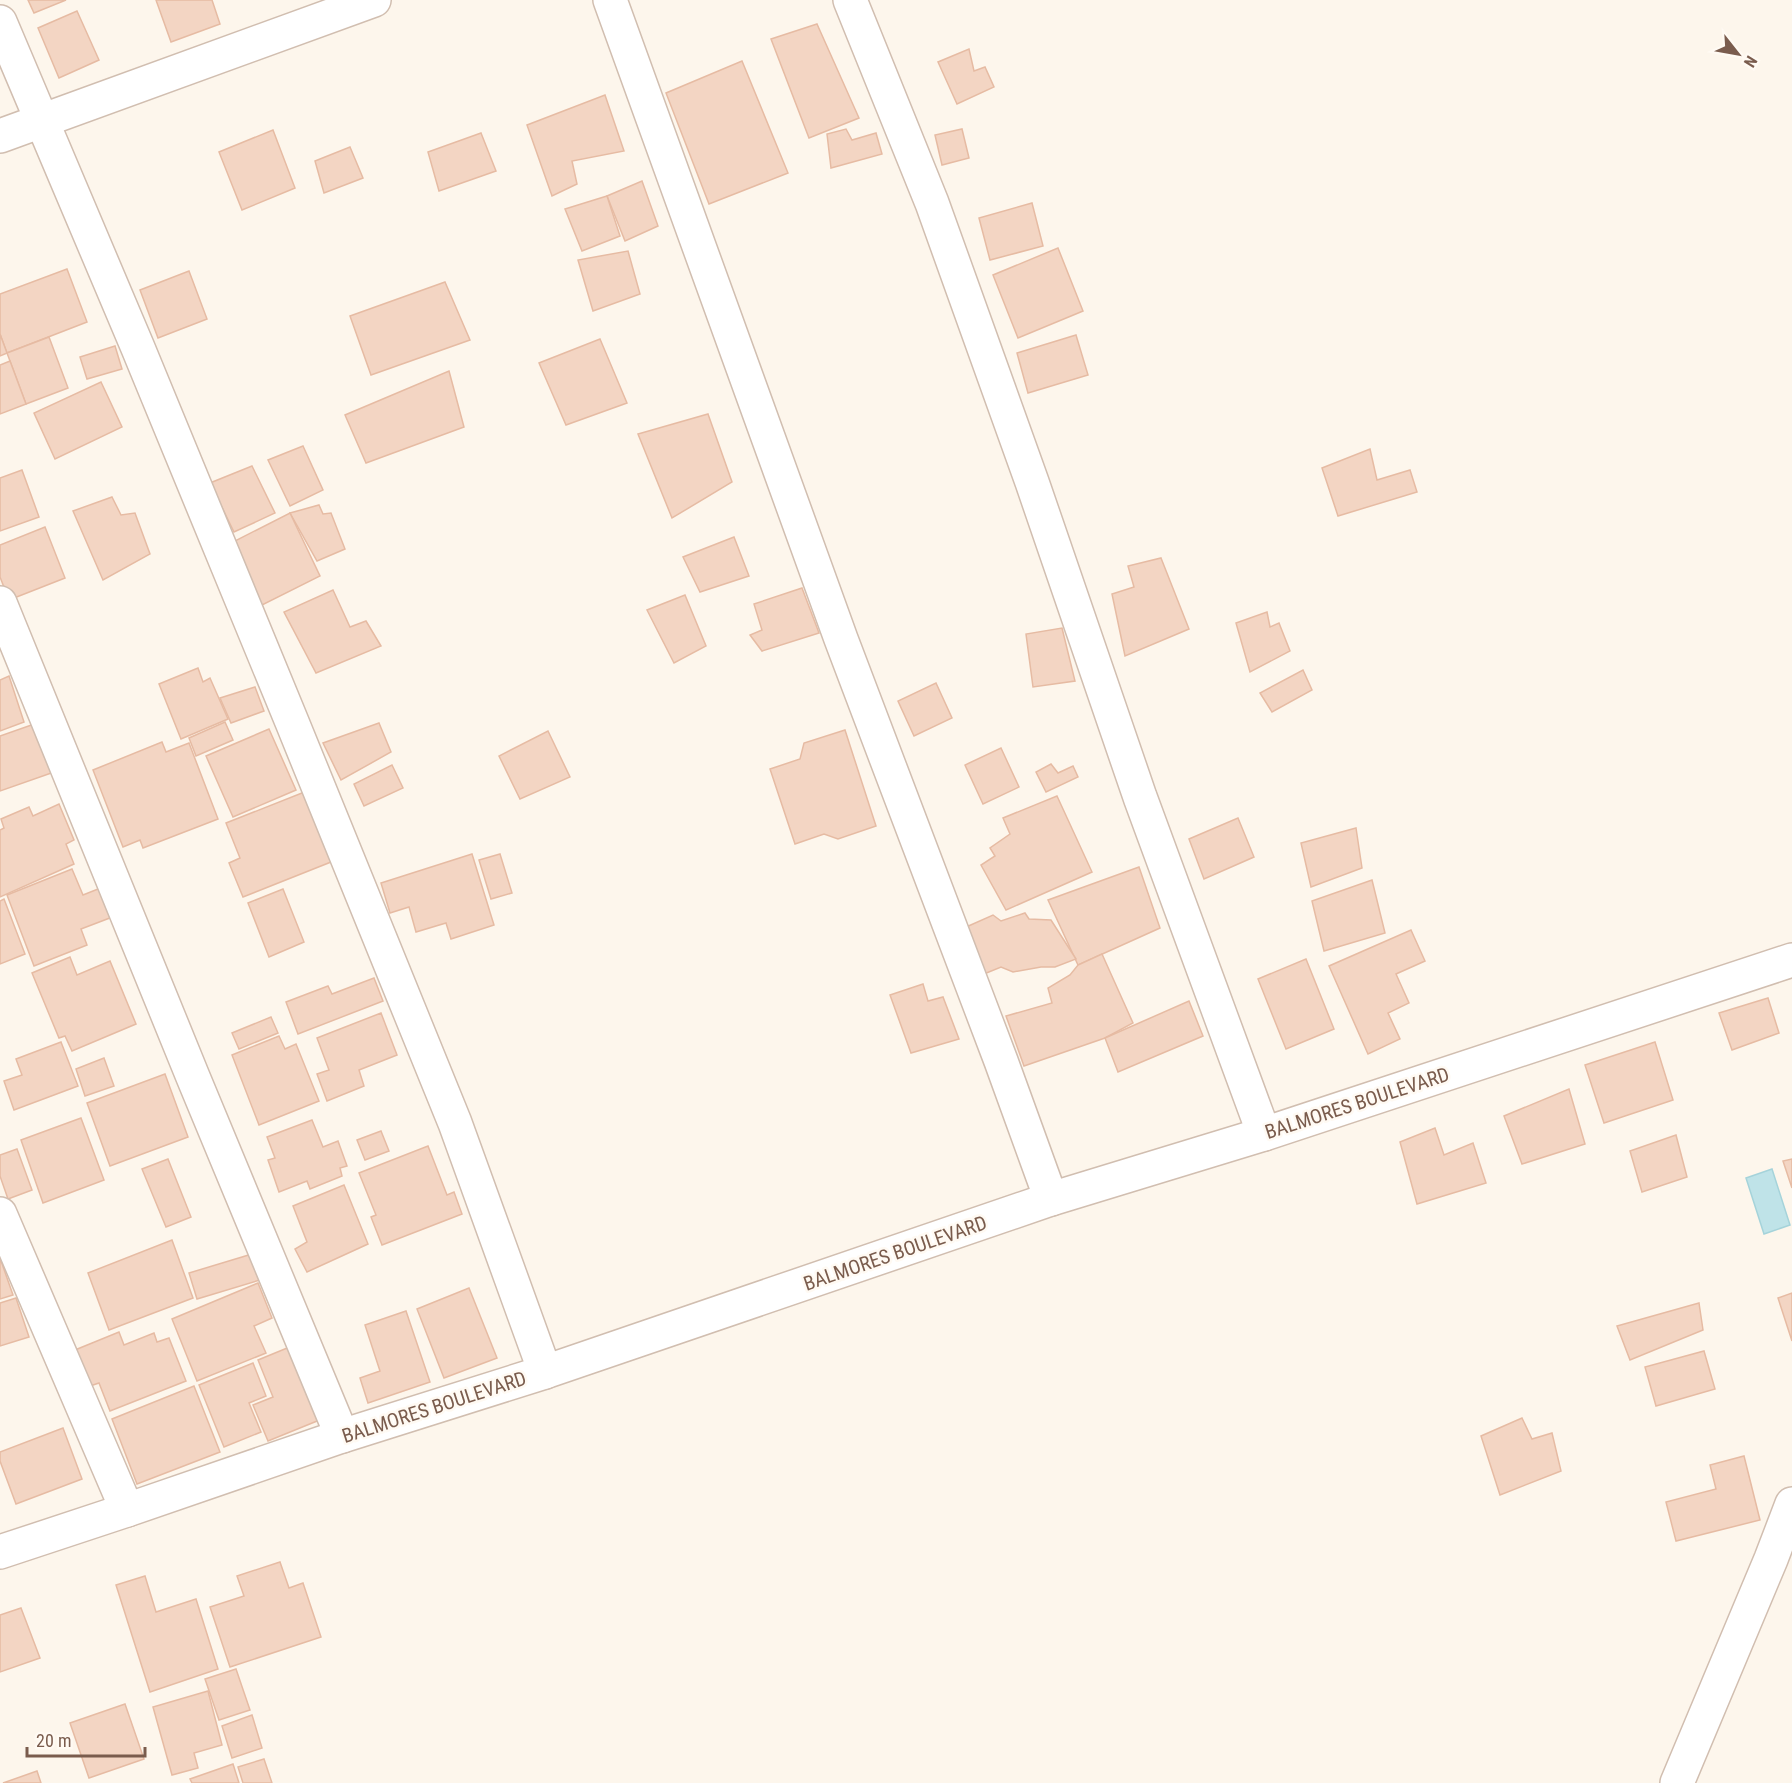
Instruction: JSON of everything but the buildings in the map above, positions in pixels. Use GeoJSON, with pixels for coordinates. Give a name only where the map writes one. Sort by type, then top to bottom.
{"type":"FeatureCollection","features":[{"type":"Feature","properties":{"kind":"street"},"geometry":{"type":"LineString","coordinates":[[0,136],[374,0]]}},
{"type":"Feature","properties":{"kind":"street"},"geometry":{"type":"LineString","coordinates":[[610,0],[841,639],[1051,1199]]}},
{"type":"Feature","properties":{"kind":"street"},"geometry":{"type":"LineString","coordinates":[[850,0],[932,203],[1036,494],[1140,797],[1264,1134]]}},
{"type":"Feature","properties":{"kind":"street"},"geometry":{"type":"LineString","coordinates":[[0,22],[242,601],[442,1090],[545,1372]]}},
{"type":"Feature","properties":{"kind":"street"},"geometry":{"type":"LineString","coordinates":[[0,603],[342,1436]]}},
{"type":"Feature","properties":{"kind":"street","name":"BALMORES BOULEVARD"},"geometry":{"type":"LineString","coordinates":[[0,1552],[342,1436],[545,1372],[1051,1199],[1264,1134],[1792,960]]}},
{"type":"Feature","properties":{"kind":"street"},"geometry":{"type":"LineString","coordinates":[[0,1214],[127,1510]]}},
{"type":"Feature","properties":{"kind":"street"},"geometry":{"type":"LineString","coordinates":[[1677,1783],[1792,1504]]}},
{"type":"Feature","properties":{"kind":"water"},"geometry":{"type":"Polygon","coordinates":[[[1772,1169],[1790,1225],[1764,1234],[1746,1178],[1772,1169]]]}}]}
